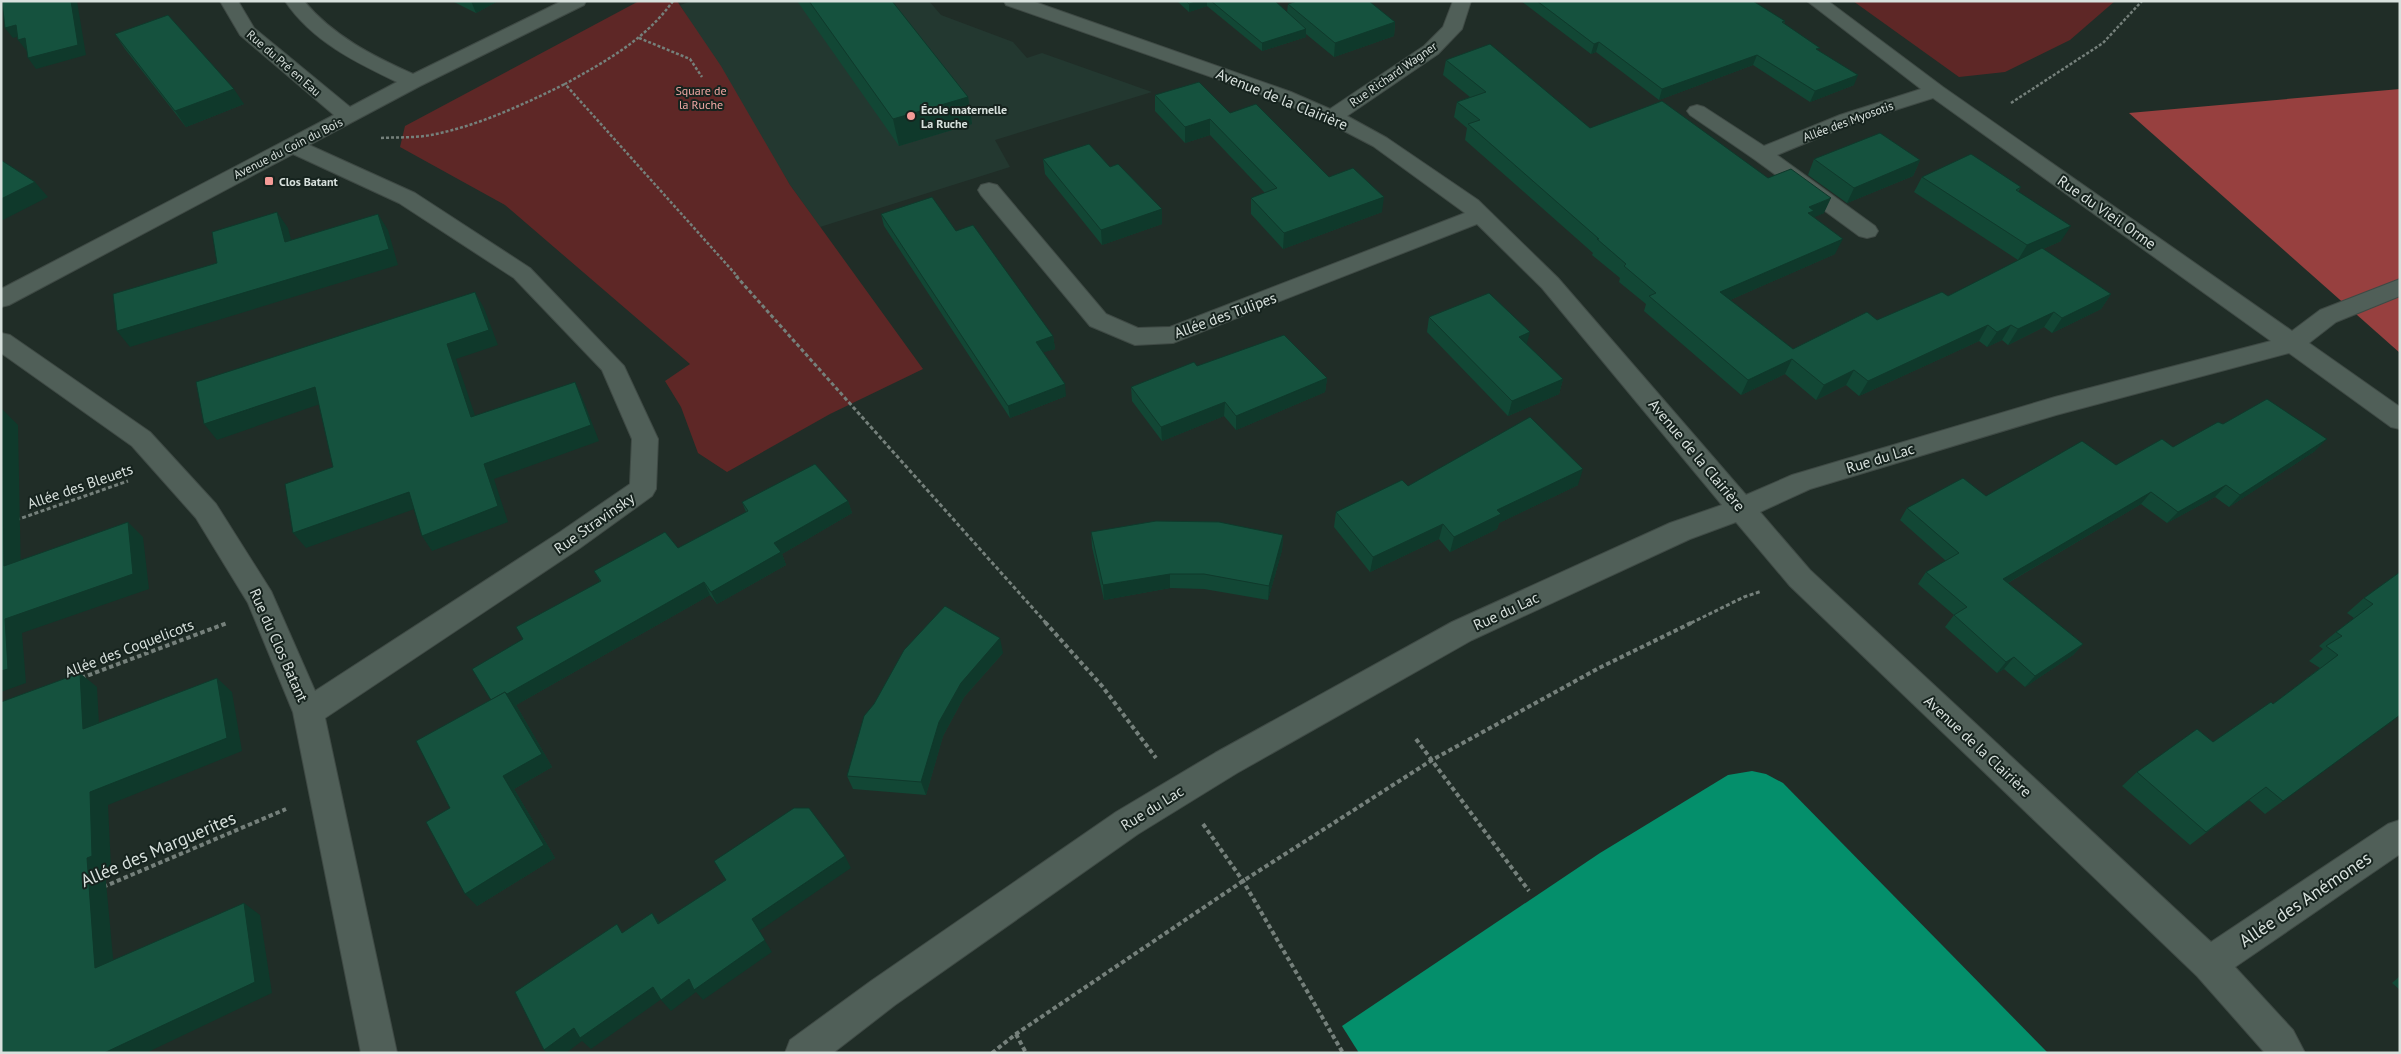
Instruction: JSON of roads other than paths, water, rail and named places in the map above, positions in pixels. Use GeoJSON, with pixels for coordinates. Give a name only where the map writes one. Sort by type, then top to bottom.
{"type":"FeatureCollection","features":[{"type":"Feature","properties":{"kind":"street","name":"Rue du Pré en Eau"},"geometry":{"type":"LineString","coordinates":[[229,1],[247,31],[312,88],[348,116]]}},
{"type":"Feature","properties":{"kind":"street"},"geometry":{"type":"LineString","coordinates":[[297,6],[320,1]]}},
{"type":"Feature","properties":{"kind":"street","name":"Avenue du Coin du Bois"},"geometry":{"type":"LineString","coordinates":[[1,299],[413,82],[577,1]]}},
{"type":"Feature","properties":{"kind":"street","name":"Avenue de la Clairière"},"geometry":{"type":"LineString","coordinates":[[1013,1],[1284,96],[1332,117],[1380,142],[1470,205],[1550,282],[1800,578],[2209,964],[2287,1053]]}},
{"type":"Feature","properties":{"kind":"street","name":"Rue Richard Wagner"},"geometry":{"type":"LineString","coordinates":[[1332,117],[1430,50],[1452,29],[1462,1]]}},
{"type":"Feature","properties":{"kind":"street","name":"Rue du Vieil Orme"},"geometry":{"type":"LineString","coordinates":[[1816,1],[1936,91],[2400,420]]}},
{"type":"Feature","properties":{"kind":"street"},"geometry":{"type":"LineString","coordinates":[[297,6],[315,25],[364,60],[413,82]]}},
{"type":"Feature","properties":{"kind":"street","name":"Allée des Myosotis"},"geometry":{"type":"LineString","coordinates":[[1762,154],[1847,119],[1936,91]]}},
{"type":"Feature","properties":{"kind":"street"},"geometry":{"type":"LineString","coordinates":[[1697,112],[1762,154],[1867,231]]}},
{"type":"Feature","properties":{"kind":"street","name":"Rue Stravinsky"},"geometry":{"type":"LineString","coordinates":[[292,145],[406,198],[522,273],[612,366],[645,439],[642,489],[570,540],[308,712]]}},
{"type":"Feature","properties":{"kind":"street","name":"Allée des Tulipes"},"geometry":{"type":"LineString","coordinates":[[990,190],[1098,320],[1135,337],[1174,335],[1480,216]]}},
{"type":"Feature","properties":{"kind":"street"},"geometry":{"type":"LineString","coordinates":[[2292,344],[2328,316],[2400,287]]}},
{"type":"Feature","properties":{"kind":"street","name":"Rue du Clos Batant"},"geometry":{"type":"LineString","coordinates":[[1,341],[141,439],[206,511],[261,598],[308,712],[379,1053]]}},
{"type":"Feature","properties":{"kind":"street","name":"Rue du Lac"},"geometry":{"type":"LineString","coordinates":[[803,1053],[891,987],[1127,823],[1180,790],[1462,631],[1680,531],[1742,509],[1802,482],[2027,414],[2292,344]]}},
{"type":"Feature","properties":{"kind":"street","name":"Allée des Anémones"},"geometry":{"type":"LineString","coordinates":[[2209,964],[2400,835]]}},
{"type":"Feature","properties":{"kind":"place","name":"École maternelle La Ruche"},"geometry":{"type":"Point","coordinates":[911,116]}},
{"type":"Feature","properties":{"kind":"place","name":"Clos Batant"},"geometry":{"type":"Point","coordinates":[269,181]}},
{"type":"Feature","properties":{"kind":"park label","name":"Square de la Ruche"},"geometry":{"type":"Point","coordinates":[701,97]}}]}
